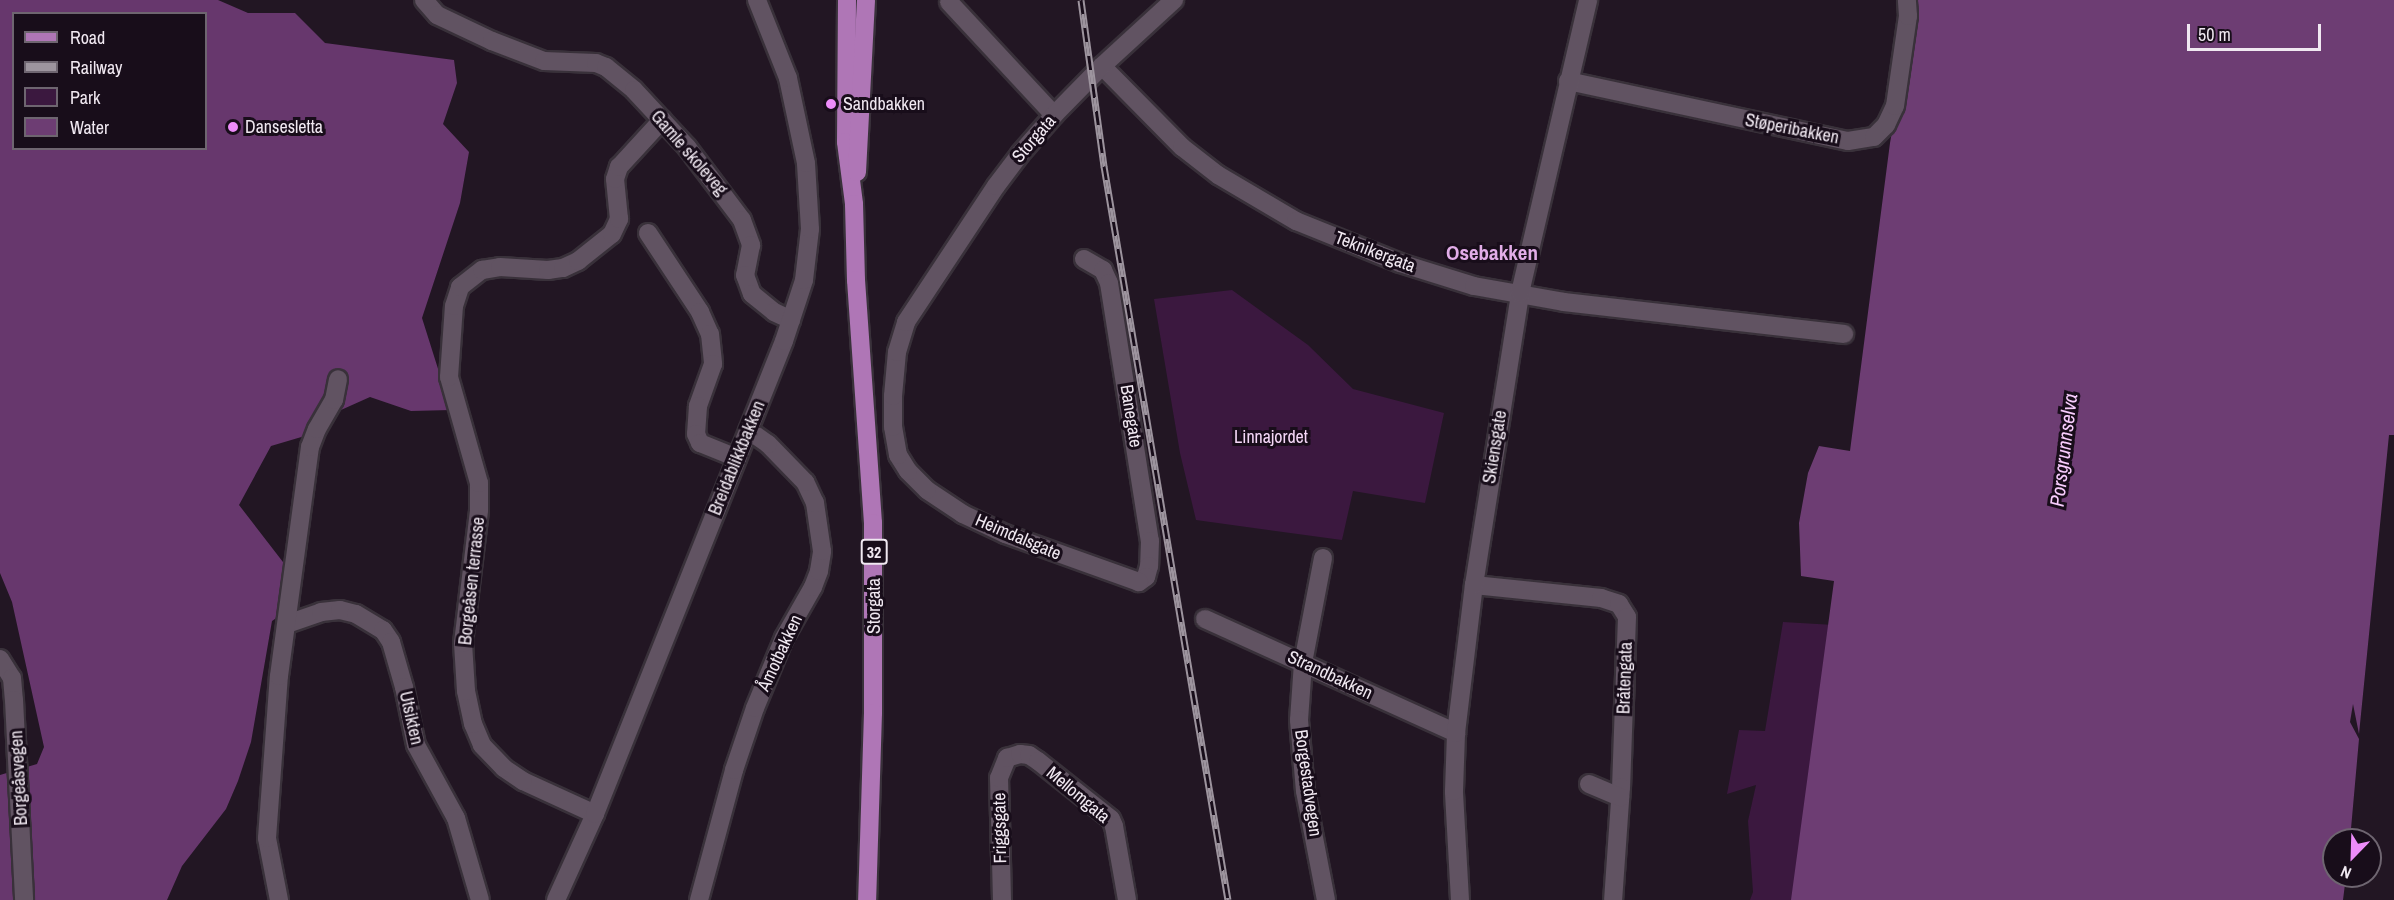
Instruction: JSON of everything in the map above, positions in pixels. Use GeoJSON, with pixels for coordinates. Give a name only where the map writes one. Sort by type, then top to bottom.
{"type":"FeatureCollection","features":[{"type":"Feature","properties":{"kind":"main road","name":"Storgata"},"geometry":{"type":"LineString","coordinates":[[847,0],[846,142],[854,204],[856,280],[873,523],[873,713],[867,900]]}},
{"type":"Feature","properties":{"kind":"main road","name":"Storgata"},"geometry":{"type":"LineString","coordinates":[[854,204],[860,141],[860,86],[866,0]]}},
{"type":"Feature","properties":{"kind":"street","name":"Breidablikkbakken"},"geometry":{"type":"LineString","coordinates":[[556,900],[595,814],[748,430],[791,320],[804,280],[809,238],[806,163],[788,78],[757,0]]}},
{"type":"Feature","properties":{"kind":"street","name":"Storgata"},"geometry":{"type":"LineString","coordinates":[[908,471],[898,455],[893,427],[897,352],[906,322],[996,186],[1020,154],[1102,66],[1174,0]]}},
{"type":"Feature","properties":{"kind":"street","name":"Skiensgate"},"geometry":{"type":"LineString","coordinates":[[1460,900],[1454,791],[1456,733],[1474,585],[1520,293],[1588,0]]}},
{"type":"Feature","properties":{"kind":"street","name":"Støperibakken"},"geometry":{"type":"LineString","coordinates":[[1568,81],[1848,141],[1874,137],[1886,125],[1895,106],[1908,16],[1907,0]]}},
{"type":"Feature","properties":{"kind":"street","name":"Gamle skoleveg"},"geometry":{"type":"LineString","coordinates":[[421,1],[437,15],[453,23],[544,61],[596,63],[606,67],[634,90],[687,147],[742,220],[751,245],[746,275],[752,294],[774,312],[791,320]]}},
{"type":"Feature","properties":{"kind":"street"},"geometry":{"type":"LineString","coordinates":[[949,2],[1054,115]]}},
{"type":"Feature","properties":{"kind":"street","name":"Teknikergata"},"geometry":{"type":"LineString","coordinates":[[1102,66],[1182,147],[1218,175],[1296,220],[1400,263],[1474,286],[1564,302],[1844,334]]}},
{"type":"Feature","properties":{"kind":"street","name":"Borgeåsen terrasse"},"geometry":{"type":"LineString","coordinates":[[595,814],[523,781],[504,768],[482,746],[473,724],[466,691],[463,643],[480,510],[479,483],[449,377],[454,306],[460,287],[482,270],[500,267],[563,268],[578,261],[612,234],[619,219],[615,179],[620,167],[662,120]]}},
{"type":"Feature","properties":{"kind":"street"},"geometry":{"type":"LineString","coordinates":[[648,232],[700,312],[710,334],[713,364],[698,406],[696,434],[700,443],[737,458]]}},
{"type":"Feature","properties":{"kind":"street","name":"Banegate"},"geometry":{"type":"LineString","coordinates":[[1084,260],[1103,270],[1109,283],[1150,541],[1149,566],[1146,577],[1139,582]]}},
{"type":"Feature","properties":{"kind":"street"},"geometry":{"type":"LineString","coordinates":[[279,900],[267,837],[267,814],[287,624],[310,447],[316,429],[334,400],[338,379]]}},
{"type":"Feature","properties":{"kind":"street","name":"Åmotbakken"},"geometry":{"type":"LineString","coordinates":[[699,900],[734,770],[755,708],[784,638],[813,587],[819,571],[822,551],[815,502],[806,482],[768,444],[748,430]]}},
{"type":"Feature","properties":{"kind":"street","name":"Heimdalsgate"},"geometry":{"type":"LineString","coordinates":[[908,471],[927,490],[945,502],[1005,534],[1139,582]]}},
{"type":"Feature","properties":{"kind":"street","name":"Borgestadvegen"},"geometry":{"type":"LineString","coordinates":[[1323,558],[1303,663],[1299,720],[1305,791],[1326,900]]}},
{"type":"Feature","properties":{"kind":"street","name":"Bråtengata"},"geometry":{"type":"LineString","coordinates":[[1474,585],[1601,598],[1619,604],[1627,617],[1620,797],[1613,900]]}},
{"type":"Feature","properties":{"kind":"street","name":"Utsikten"},"geometry":{"type":"LineString","coordinates":[[287,624],[321,612],[340,610],[356,614],[383,630],[391,642],[404,687],[416,745],[459,827],[480,900]]}},
{"type":"Feature","properties":{"kind":"street","name":"Strandbakken"},"geometry":{"type":"LineString","coordinates":[[1205,619],[1456,733]]}},
{"type":"Feature","properties":{"kind":"street","name":"Borgeåsvegen"},"geometry":{"type":"LineString","coordinates":[[0,659],[12,678],[24,900]]}},
{"type":"Feature","properties":{"kind":"street","name":"Mellomgata"},"geometry":{"type":"LineString","coordinates":[[1007,758],[1012,754],[1029,755],[1111,819],[1127,900]]}},
{"type":"Feature","properties":{"kind":"street","name":"Friggsgate"},"geometry":{"type":"LineString","coordinates":[[1002,900],[999,778],[1007,758]]}},
{"type":"Feature","properties":{"kind":"street"},"geometry":{"type":"LineString","coordinates":[[1589,784],[1620,797]]}},
{"type":"Feature","properties":{"kind":"green space","name":"Linnajordet"},"geometry":{"type":"Polygon","coordinates":[[[1232,290],[1308,345],[1353,389],[1444,413],[1425,503],[1353,491],[1342,540],[1196,520],[1180,453],[1154,299],[1232,290]]]}},
{"type":"Feature","properties":{"kind":"green space"},"geometry":{"type":"Polygon","coordinates":[[[1783,622],[1834,625],[1798,900],[1750,900],[1753,892],[1748,821],[1756,785],[1727,794],[1739,730],[1765,731],[1783,622]]]}},
{"type":"Feature","properties":{"kind":"shaded area"},"geometry":{"type":"Polygon","coordinates":[[[0,0],[218,0],[248,13],[295,13],[325,43],[454,60],[457,83],[443,124],[469,152],[460,203],[422,318],[451,410],[411,411],[370,397],[332,414],[325,430],[271,446],[239,505],[293,575],[291,608],[272,621],[251,742],[238,781],[226,809],[182,866],[167,900],[0,900],[0,775],[37,764],[44,747],[12,602],[0,573],[0,0]]]}},
{"type":"Feature","properties":{"kind":"water","name":"Porsgrunnselva"},"geometry":{"type":"Polygon","coordinates":[[[1915,0],[2394,0],[2394,435],[2389,435],[2359,734],[2353,704],[2350,722],[2359,739],[2351,828],[2322,828],[2322,888],[2344,888],[2343,900],[1791,900],[1834,581],[1801,576],[1799,523],[1808,473],[1819,446],[1850,451],[1890,143],[1915,0]]]}},
{"type":"Feature","properties":{"kind":"railway"},"geometry":{"type":"LineString","coordinates":[[1081,0],[1104,166],[1228,900]]}},
{"type":"Feature","properties":{"kind":"place","name":"Sandbakken"},"geometry":{"type":"Point","coordinates":[831,104]}},
{"type":"Feature","properties":{"kind":"place","name":"Dansesletta"},"geometry":{"type":"Point","coordinates":[233,127]}},
{"type":"Feature","properties":{"kind":"district","name":"Osebakken"},"geometry":{"type":"Point","coordinates":[1492,253]}}]}
